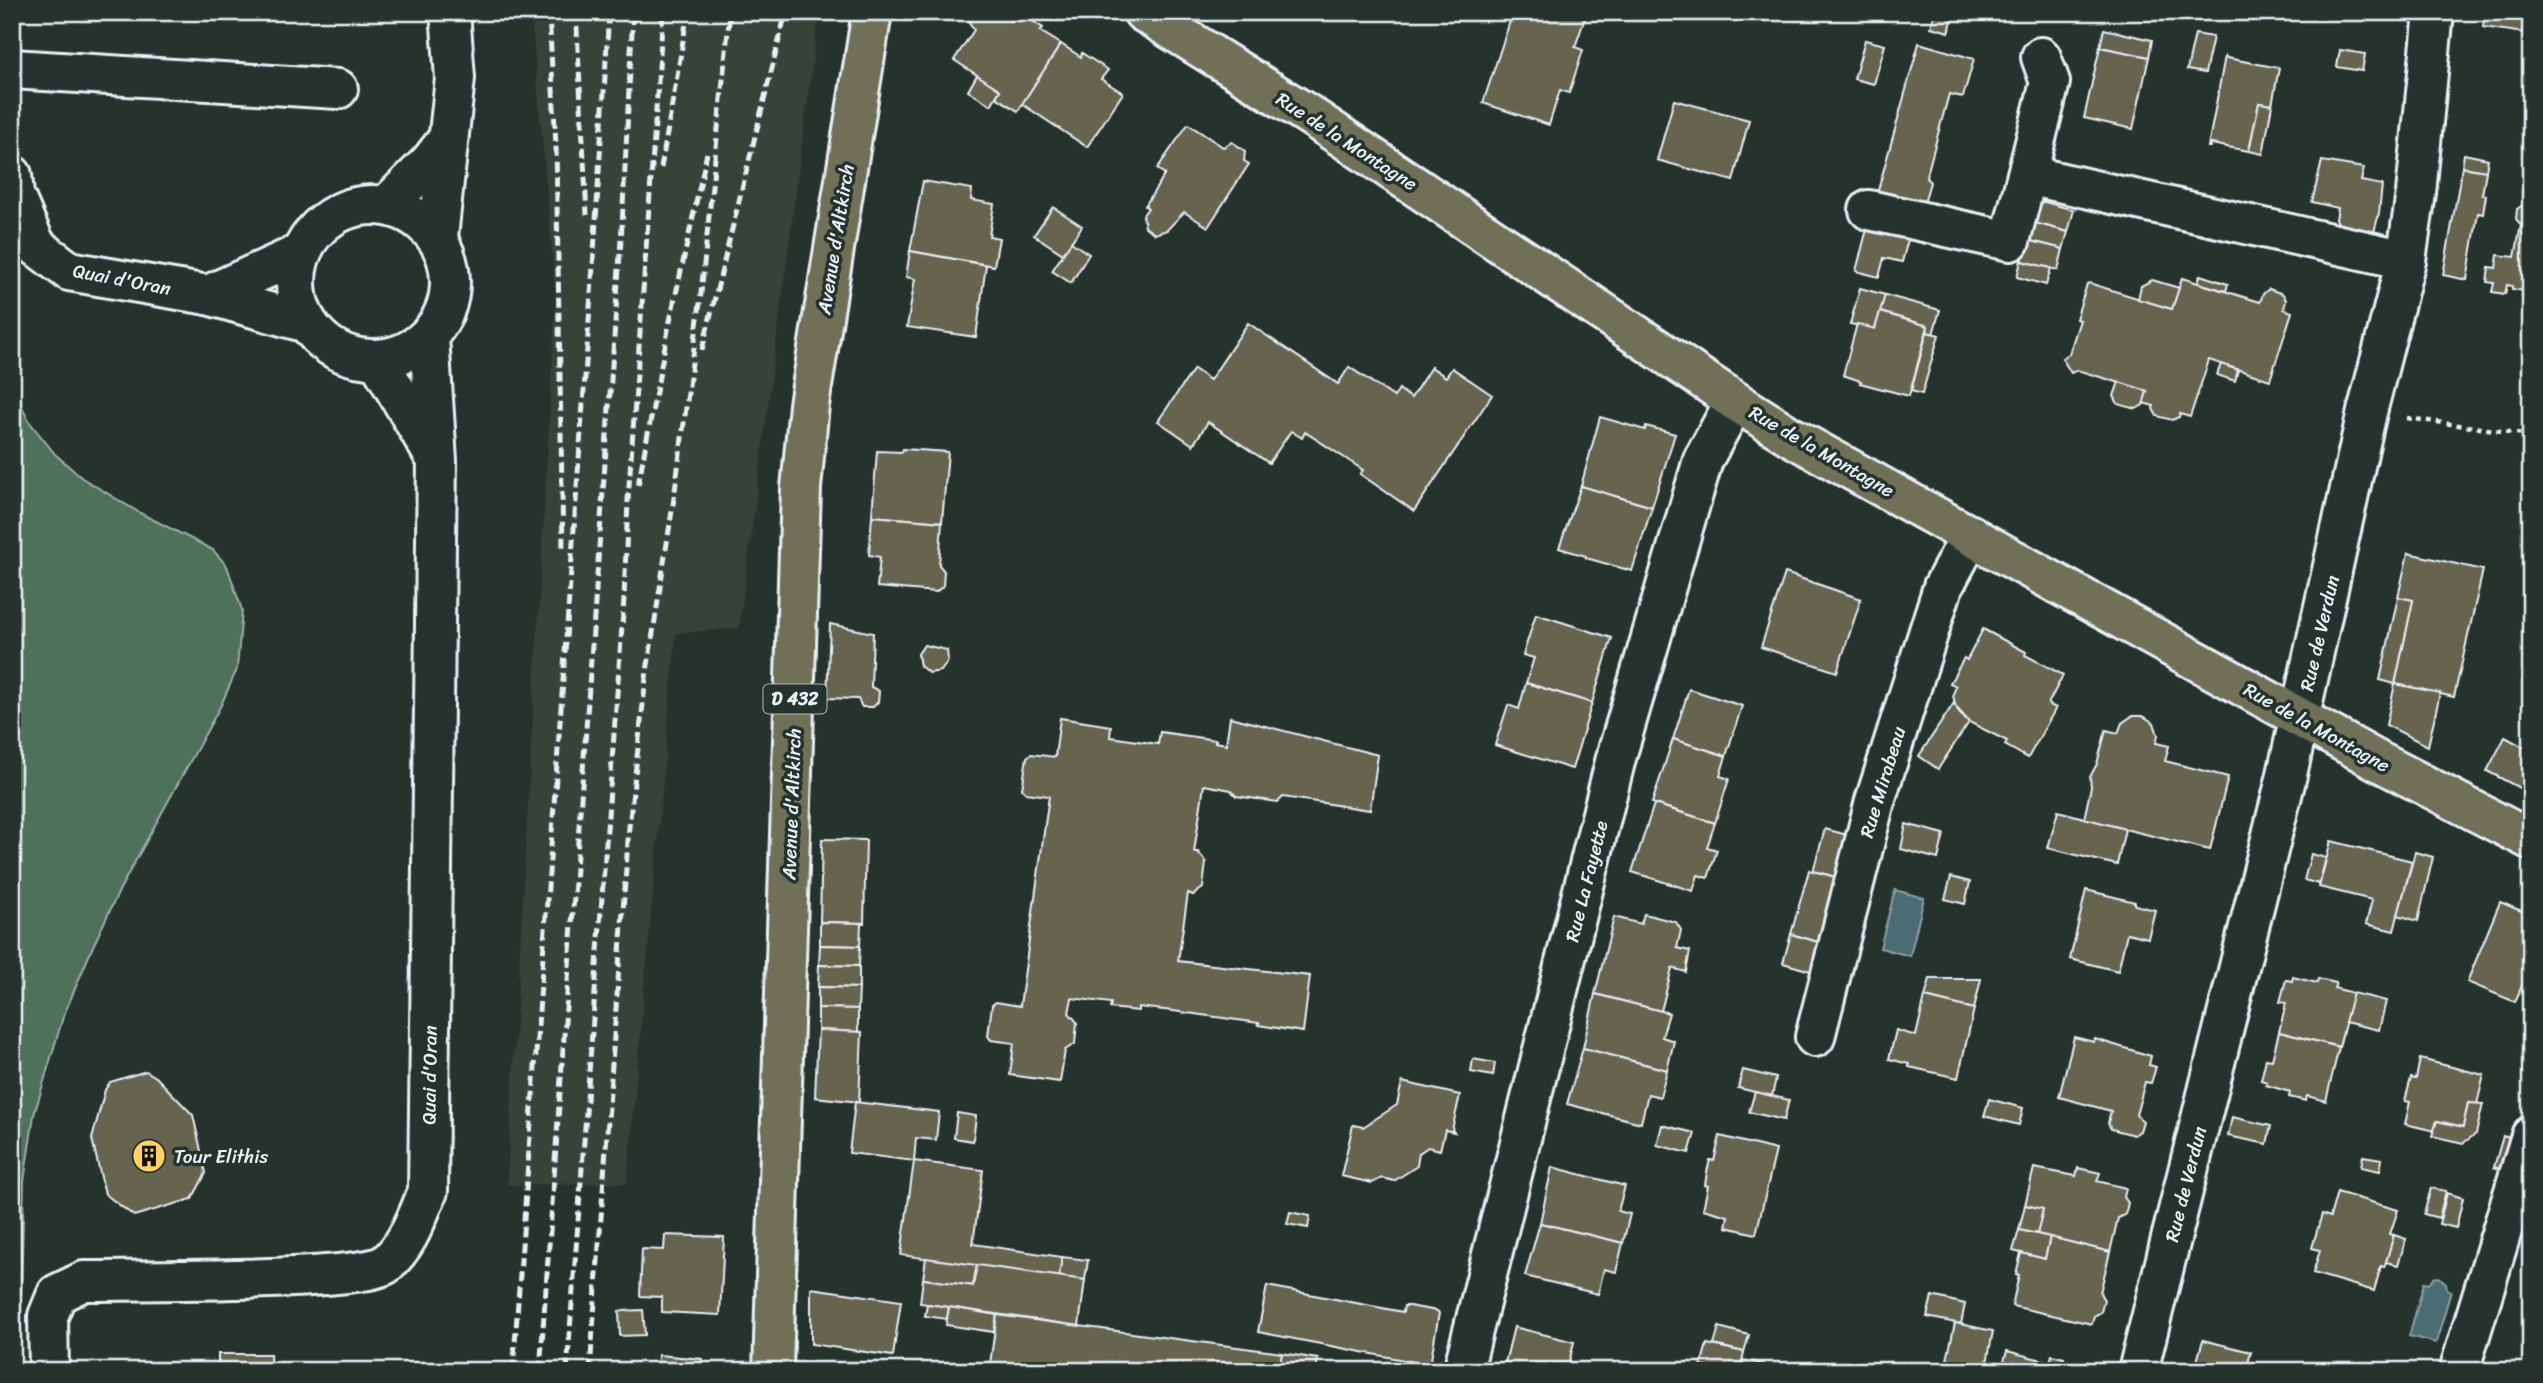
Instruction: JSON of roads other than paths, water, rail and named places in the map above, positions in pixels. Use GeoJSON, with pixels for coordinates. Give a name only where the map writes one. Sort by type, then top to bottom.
{"type":"FeatureCollection","features":[{"type":"Feature","properties":{"kind":"main road","name":"Rue de la Montagne"},"geometry":{"type":"LineString","coordinates":[[1143,12],[1309,115],[1790,436],[2467,809],[2531,840]]}},
{"type":"Feature","properties":{"kind":"main road","name":"Avenue d'Altkirch"},"geometry":{"type":"LineString","coordinates":[[774,1371],[801,488],[809,405],[874,17]]}},
{"type":"Feature","properties":{"kind":"street"},"geometry":{"type":"LineString","coordinates":[[438,237],[455,78],[450,12]]}},
{"type":"Feature","properties":{"kind":"street","name":"Rue de Verdun"},"geometry":{"type":"LineString","coordinates":[[2138,1371],[2300,717],[2367,412],[2406,260],[2416,193],[2434,12]]}},
{"type":"Feature","properties":{"kind":"street"},"geometry":{"type":"LineString","coordinates":[[1869,210],[2010,241],[2050,82],[2041,57]]}},
{"type":"Feature","properties":{"kind":"street"},"geometry":{"type":"LineString","coordinates":[[12,69],[338,89]]}},
{"type":"Feature","properties":{"kind":"street"},"geometry":{"type":"LineString","coordinates":[[387,205],[430,162],[447,140]]}},
{"type":"Feature","properties":{"kind":"street","name":"Quai d'Oran"},"geometry":{"type":"LineString","coordinates":[[12,175],[14,195],[36,246],[69,271],[208,295],[307,323]]}},
{"type":"Feature","properties":{"kind":"street"},"geometry":{"type":"LineString","coordinates":[[2027,175],[2406,260]]}},
{"type":"Feature","properties":{"kind":"street"},"geometry":{"type":"LineString","coordinates":[[361,205],[387,205],[407,211],[424,222],[438,237],[448,261],[451,288],[445,314],[429,335],[414,348],[397,356],[377,360],[356,358],[337,351],[320,339],[307,323],[298,300],[295,276],[301,253],[315,231],[336,214],[361,205]]}},
{"type":"Feature","properties":{"kind":"street"},"geometry":{"type":"LineString","coordinates":[[208,295],[301,253]]}},
{"type":"Feature","properties":{"kind":"street","name":"Quai d'Oran"},"geometry":{"type":"LineString","coordinates":[[49,1371],[48,1316],[57,1294],[84,1280],[335,1275],[384,1266],[409,1236],[428,1191],[437,461],[429,335]]}},
{"type":"Feature","properties":{"kind":"street"},"geometry":{"type":"LineString","coordinates":[[377,360],[437,461]]}},
{"type":"Feature","properties":{"kind":"street","name":"Rue La Fayette"},"geometry":{"type":"LineString","coordinates":[[1464,1371],[1617,754],[1703,460],[1735,401]]}},
{"type":"Feature","properties":{"kind":"street","name":"Rue Mirabeau"},"geometry":{"type":"LineString","coordinates":[[1815,1037],[1875,801],[1943,587],[1971,535]]}},
{"type":"Feature","properties":{"kind":"street"},"geometry":{"type":"LineString","coordinates":[[2459,1371],[2531,1136]]}},
{"type":"Feature","properties":{"kind":"water"},"geometry":{"type":"Polygon","coordinates":[[[1895,890],[1924,898],[1910,956],[1880,948],[1895,890]]]}},
{"type":"Feature","properties":{"kind":"water"},"geometry":{"type":"Polygon","coordinates":[[[2439,1277],[2451,1291],[2436,1343],[2409,1336],[2424,1283],[2429,1284],[2439,1277]]]}},
{"type":"Feature","properties":{"kind":"railway"},"geometry":{"type":"LineString","coordinates":[[549,12],[556,146],[563,550]]}},
{"type":"Feature","properties":{"kind":"railway"},"geometry":{"type":"LineString","coordinates":[[576,12],[587,215]]}},
{"type":"Feature","properties":{"kind":"railway"},"geometry":{"type":"LineString","coordinates":[[513,1371],[609,12]]}},
{"type":"Feature","properties":{"kind":"railway"},"geometry":{"type":"LineString","coordinates":[[540,1371],[622,226],[633,12]]}},
{"type":"Feature","properties":{"kind":"railway"},"geometry":{"type":"LineString","coordinates":[[567,1371],[624,599],[628,500],[663,12]]}},
{"type":"Feature","properties":{"kind":"railway"},"geometry":{"type":"LineString","coordinates":[[661,168],[688,12]]}},
{"type":"Feature","properties":{"kind":"railway"},"geometry":{"type":"LineString","coordinates":[[590,1371],[629,827],[646,678],[700,303],[730,12]]}},
{"type":"Feature","properties":{"kind":"railway"},"geometry":{"type":"LineString","coordinates":[[702,350],[786,12]]}},
{"type":"Feature","properties":{"kind":"railway"},"geometry":{"type":"LineString","coordinates":[[638,485],[668,330],[707,153]]}},
{"type":"Feature","properties":{"kind":"place","name":"Tour Elithis"},"geometry":{"type":"Point","coordinates":[149,1156]}}]}
